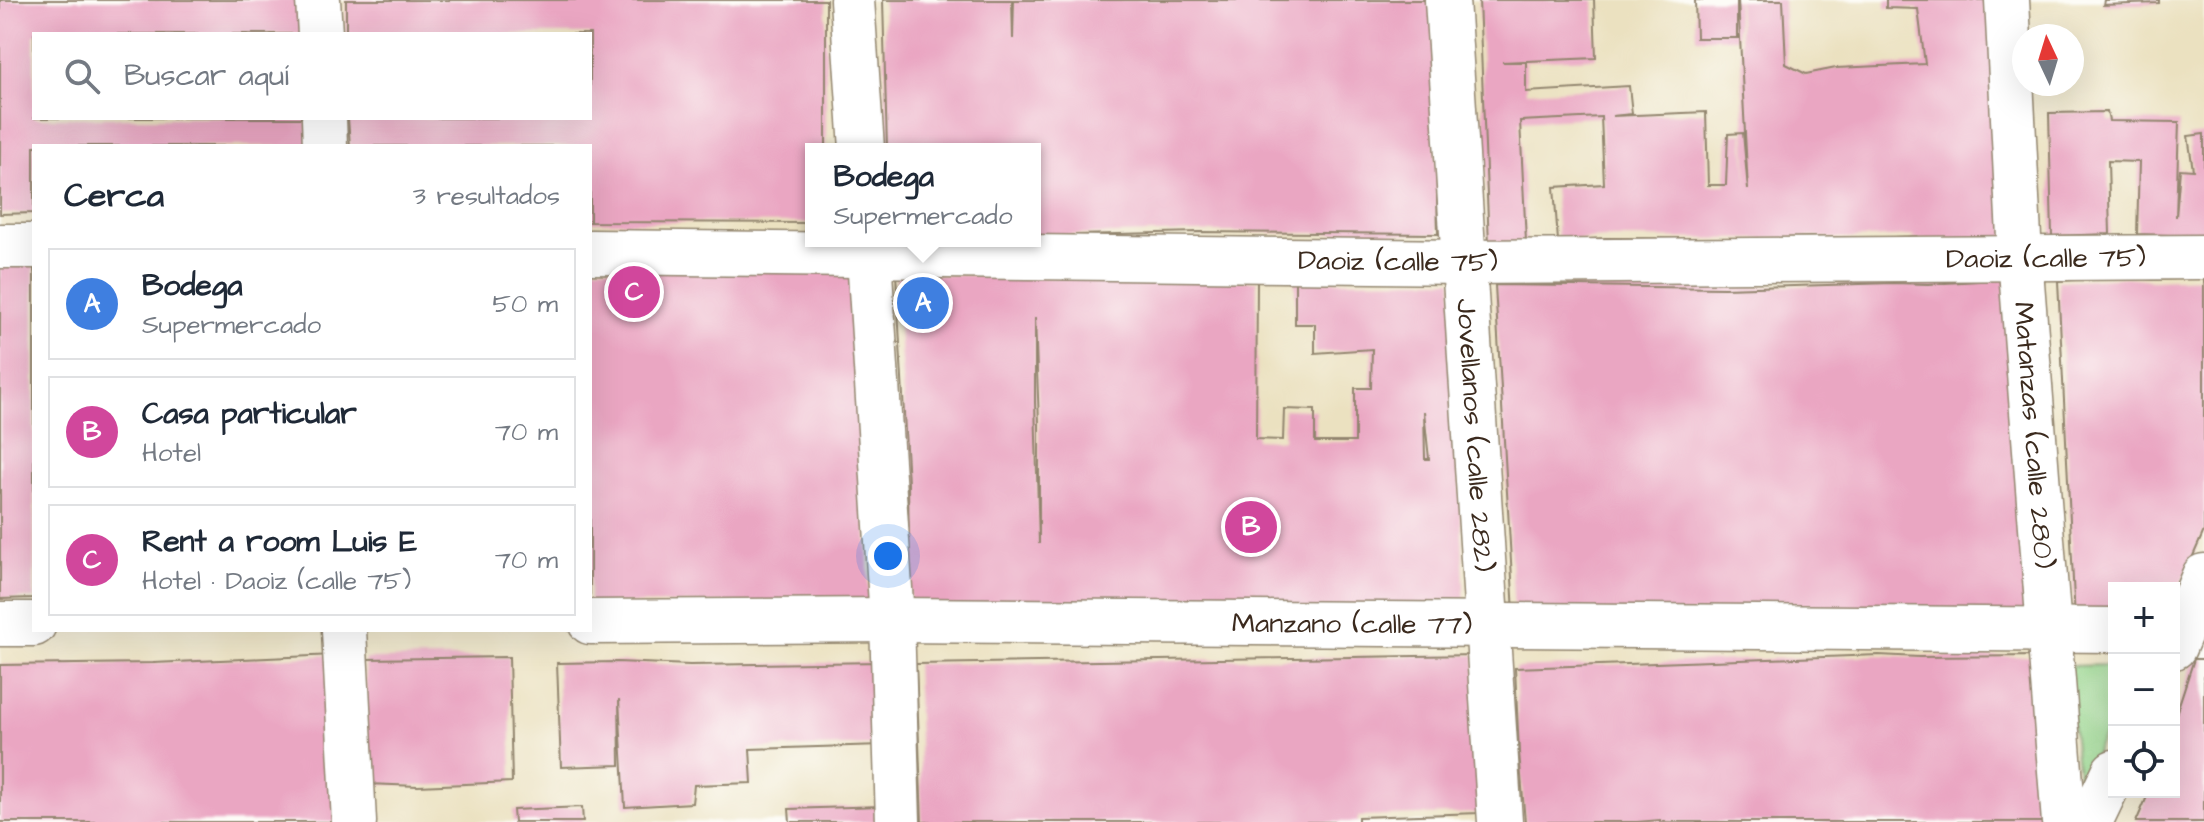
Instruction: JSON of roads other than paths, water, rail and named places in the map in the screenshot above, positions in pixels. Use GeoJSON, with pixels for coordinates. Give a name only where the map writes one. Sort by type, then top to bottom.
{"type":"FeatureCollection","features":[{"type":"Feature","properties":{"kind":"street"},"geometry":{"type":"LineString","coordinates":[[318,0],[320,32]]}},
{"type":"Feature","properties":{"kind":"street"},"geometry":{"type":"LineString","coordinates":[[852,0],[862,143]]}},
{"type":"Feature","properties":{"kind":"street","name":"Jovellanos (calle 282)"},"geometry":{"type":"LineString","coordinates":[[1447,0],[1500,822]]}},
{"type":"Feature","properties":{"kind":"street","name":"Matanzas (calle 280)"},"geometry":{"type":"LineString","coordinates":[[2007,0],[2020,257],[2064,822]]}},
{"type":"Feature","properties":{"kind":"street"},"geometry":{"type":"LineString","coordinates":[[324,120],[325,144]]}},
{"type":"Feature","properties":{"kind":"street"},"geometry":{"type":"LineString","coordinates":[[0,246],[32,246]]}},
{"type":"Feature","properties":{"kind":"street"},"geometry":{"type":"LineString","coordinates":[[868,248],[892,620],[898,822]]}},
{"type":"Feature","properties":{"kind":"street","name":"Daoiz (calle 75)"},"geometry":{"type":"LineString","coordinates":[[592,252],[868,248],[1464,262],[2204,257]]}},
{"type":"Feature","properties":{"kind":"street"},"geometry":{"type":"LineString","coordinates":[[2183,635],[2204,576]]}},
{"type":"Feature","properties":{"kind":"street","name":"Manzano (calle 77)"},"geometry":{"type":"LineString","coordinates":[[592,622],[892,620],[2108,630]]}},
{"type":"Feature","properties":{"kind":"street"},"geometry":{"type":"LineString","coordinates":[[0,624],[32,624]]}},
{"type":"Feature","properties":{"kind":"street"},"geometry":{"type":"LineString","coordinates":[[344,632],[354,822]]}},
{"type":"Feature","properties":{"kind":"street"},"geometry":{"type":"LineString","coordinates":[[2090,822],[2108,784]]}},
{"type":"Feature","properties":{"kind":"place","name":"Rent a room Luis E"},"geometry":{"type":"Point","coordinates":[634,292]}},
{"type":"Feature","properties":{"kind":"place","name":"Bodega"},"geometry":{"type":"Point","coordinates":[923,303]}},
{"type":"Feature","properties":{"kind":"place","name":"Casa particular"},"geometry":{"type":"Point","coordinates":[1251,527]}}]}
